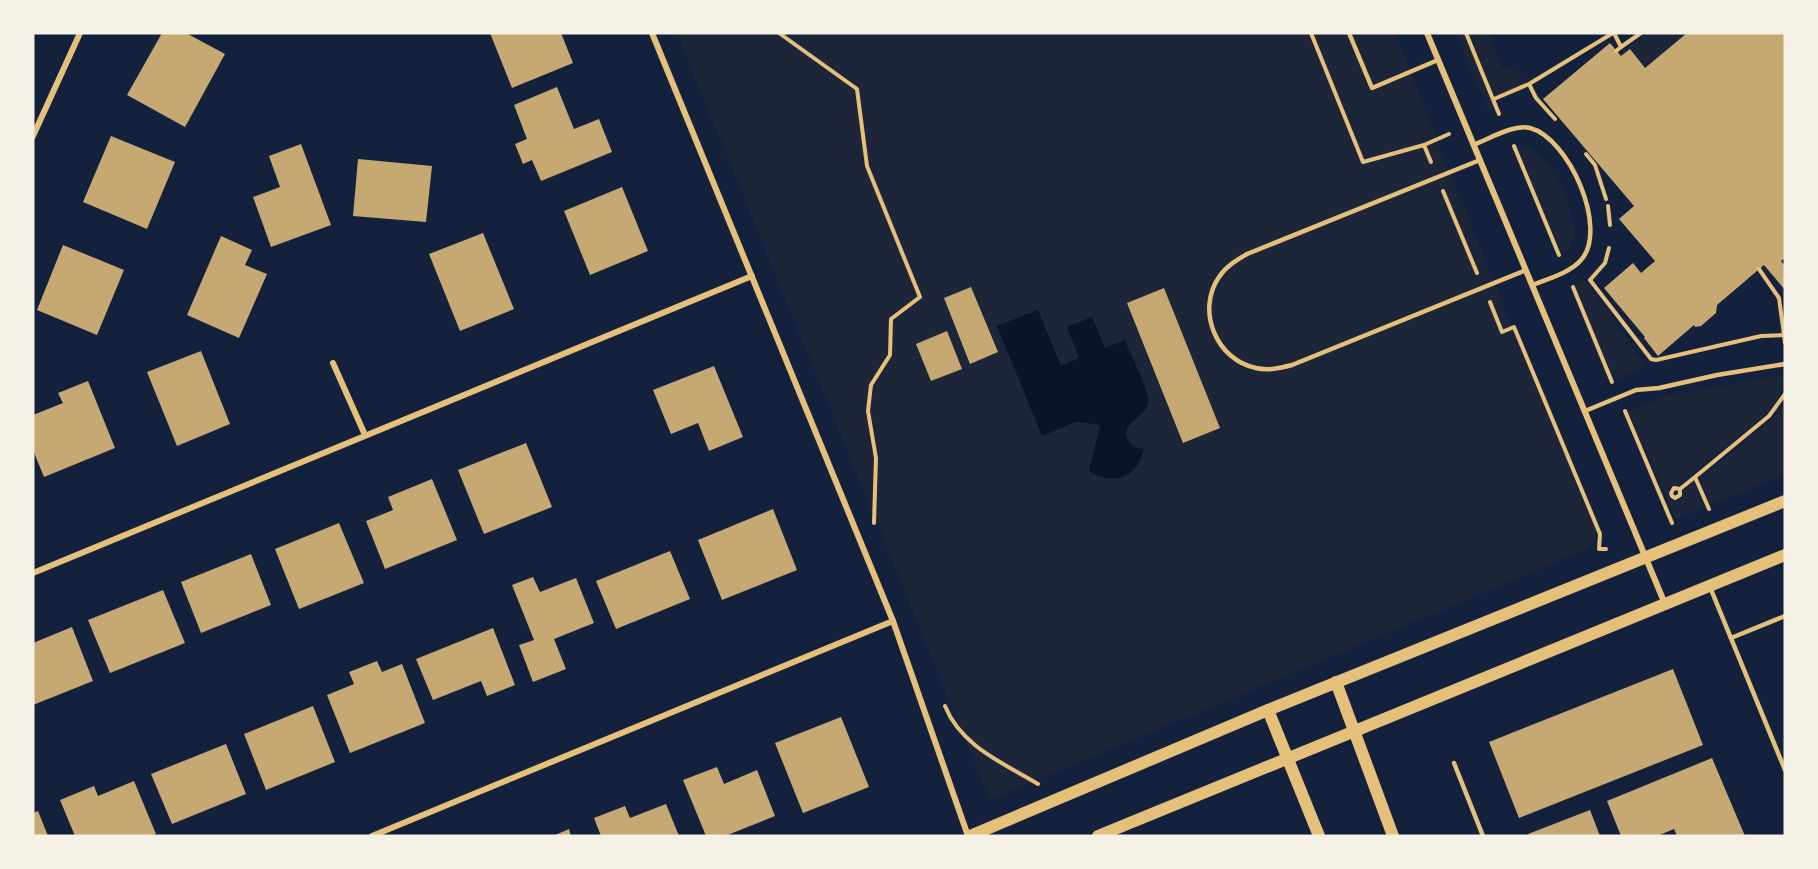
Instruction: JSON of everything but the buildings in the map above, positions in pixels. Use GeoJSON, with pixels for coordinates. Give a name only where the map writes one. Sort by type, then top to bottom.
{"type":"FeatureCollection","features":[{"type":"Feature","properties":{"kind":"main road"},"geometry":{"type":"LineString","coordinates":[[969,836],[1336,682],[1785,501]]}},
{"type":"Feature","properties":{"kind":"main road"},"geometry":{"type":"LineString","coordinates":[[1098,836],[1785,555]]}},
{"type":"Feature","properties":{"kind":"main road"},"geometry":{"type":"LineString","coordinates":[[1336,682],[1394,836]]}},
{"type":"Feature","properties":{"kind":"main road"},"geometry":{"type":"LineString","coordinates":[[1268,710],[1319,836]]}},
{"type":"Feature","properties":{"kind":"street"},"geometry":{"type":"LineString","coordinates":[[33,136],[80,33]]}},
{"type":"Feature","properties":{"kind":"street"},"geometry":{"type":"LineString","coordinates":[[652,33],[893,621],[969,836]]}},
{"type":"Feature","properties":{"kind":"street"},"geometry":{"type":"LineString","coordinates":[[1427,33],[1665,604]]}},
{"type":"Feature","properties":{"kind":"street"},"geometry":{"type":"LineString","coordinates":[[33,573],[752,276]]}},
{"type":"Feature","properties":{"kind":"street"},"geometry":{"type":"LineString","coordinates":[[333,363],[364,435]]}},
{"type":"Feature","properties":{"kind":"street"},"geometry":{"type":"LineString","coordinates":[[372,836],[893,621]]}},
{"type":"Feature","properties":{"kind":"lane"},"geometry":{"type":"LineString","coordinates":[[1349,33],[1372,88],[1438,60]]}},
{"type":"Feature","properties":{"kind":"lane"},"geometry":{"type":"LineString","coordinates":[[1473,145],[1515,129],[1529,128],[1552,141],[1564,154],[1578,181],[1588,212],[1590,233],[1588,248],[1581,260],[1566,271],[1532,285]]}},
{"type":"Feature","properties":{"kind":"lane"},"geometry":{"type":"LineString","coordinates":[[1480,160],[1247,254],[1231,264],[1218,278],[1211,295],[1209,314],[1213,332],[1223,349],[1237,361],[1255,368],[1274,369],[1292,365],[1526,270]]}},
{"type":"Feature","properties":{"kind":"lane"},"geometry":{"type":"LineString","coordinates":[[1585,411],[1636,390],[1659,388],[1717,375],[1785,364]]}},
{"type":"Feature","properties":{"kind":"lane"},"geometry":{"type":"LineString","coordinates":[[1710,586],[1785,770]]}},
{"type":"Feature","properties":{"kind":"lane"},"geometry":{"type":"LineString","coordinates":[[1731,638],[1785,616]]}},
{"type":"Feature","properties":{"kind":"lane"},"geometry":{"type":"LineString","coordinates":[[1454,763],[1483,836]]}},
{"type":"Feature","properties":{"kind":"path"},"geometry":{"type":"LineString","coordinates":[[779,33],[857,89],[867,166],[920,297],[891,319],[890,355],[871,385],[868,411],[876,458],[874,527]]}},
{"type":"Feature","properties":{"kind":"path"},"geometry":{"type":"LineString","coordinates":[[1311,33],[1363,162],[1424,145],[1498,113]]}},
{"type":"Feature","properties":{"kind":"path"},"geometry":{"type":"LineString","coordinates":[[1494,99],[1529,84],[1614,33],[1621,47]]}},
{"type":"Feature","properties":{"kind":"path"},"geometry":{"type":"LineString","coordinates":[[1616,51],[1641,33]]}},
{"type":"Feature","properties":{"kind":"path"},"geometry":{"type":"LineString","coordinates":[[1529,84],[1536,98],[1557,121]]}},
{"type":"Feature","properties":{"kind":"path"},"geometry":{"type":"LineString","coordinates":[[1424,145],[1502,332],[1514,327],[1600,534],[1599,549]]}},
{"type":"Feature","properties":{"kind":"path"},"geometry":{"type":"LineString","coordinates":[[1581,147],[1595,165],[1600,177],[1610,217],[1610,231]]}},
{"type":"Feature","properties":{"kind":"path"},"geometry":{"type":"LineString","coordinates":[[1609,243],[1605,263],[1590,280],[1651,359],[1656,360],[1761,336],[1784,335]]}},
{"type":"Feature","properties":{"kind":"path"},"geometry":{"type":"LineString","coordinates":[[1759,269],[1779,298],[1785,343]]}},
{"type":"Feature","properties":{"kind":"path"},"geometry":{"type":"LineString","coordinates":[[1680,489],[1769,416],[1785,394]]}},
{"type":"Feature","properties":{"kind":"path"},"geometry":{"type":"LineString","coordinates":[[1779,404],[1785,403]]}},
{"type":"Feature","properties":{"kind":"path"},"geometry":{"type":"LineString","coordinates":[[1695,477],[1716,528]]}},
{"type":"Feature","properties":{"kind":"path"},"geometry":{"type":"LineString","coordinates":[[1593,554],[1599,549],[1605,549],[1637,537]]}},
{"type":"Feature","properties":{"kind":"path"},"geometry":{"type":"LineString","coordinates":[[945,705],[949,717],[973,745],[1041,785]]}},
{"type":"Feature","properties":{"kind":"shaded area"},"geometry":{"type":"Polygon","coordinates":[[[677,33],[1395,33],[1514,333],[1596,531],[1590,548],[990,800],[677,33]]]}},
{"type":"Feature","properties":{"kind":"shaded area"},"geometry":{"type":"Polygon","coordinates":[[[1456,33],[1463,33],[1494,108],[1488,110],[1456,33]]]}},
{"type":"Feature","properties":{"kind":"shaded area"},"geometry":{"type":"Polygon","coordinates":[[[1469,33],[1488,33],[1502,68],[1513,69],[1526,83],[1495,96],[1469,33]]]}},
{"type":"Feature","properties":{"kind":"shaded area"},"geometry":{"type":"Polygon","coordinates":[[[1648,33],[1687,33],[1645,68],[1630,49],[1621,56],[1619,54],[1648,33]]]}},
{"type":"Feature","properties":{"kind":"shaded area"},"geometry":{"type":"Polygon","coordinates":[[[1523,146],[1534,151],[1545,162],[1564,194],[1573,228],[1571,242],[1564,252],[1560,249],[1519,152],[1523,146]]]}},
{"type":"Feature","properties":{"kind":"shaded area"},"geometry":{"type":"Polygon","coordinates":[[[1585,280],[1645,367],[1618,379],[1611,374],[1577,290],[1577,284],[1585,280]]]}},
{"type":"Feature","properties":{"kind":"shaded area"},"geometry":{"type":"Polygon","coordinates":[[[1038,310],[1061,366],[1079,358],[1067,327],[1092,317],[1105,348],[1125,340],[1148,396],[1148,402],[1143,412],[1127,428],[1128,440],[1135,447],[1144,449],[1136,467],[1123,477],[1107,478],[1089,471],[1100,425],[1076,422],[1042,436],[997,326],[1038,310]]]}},
{"type":"Feature","properties":{"kind":"shaded area"},"geometry":{"type":"Polygon","coordinates":[[[1785,374],[1779,398],[1766,414],[1679,485],[1669,487],[1668,496],[1671,500],[1677,501],[1682,499],[1684,490],[1694,483],[1704,508],[1676,519],[1628,411],[1665,396],[1785,374]]]}},
{"type":"Feature","properties":{"kind":"shaded area"},"geometry":{"type":"Polygon","coordinates":[[[1785,409],[1785,475],[1711,505],[1700,478],[1774,418],[1778,410],[1785,409]]]}}]}
